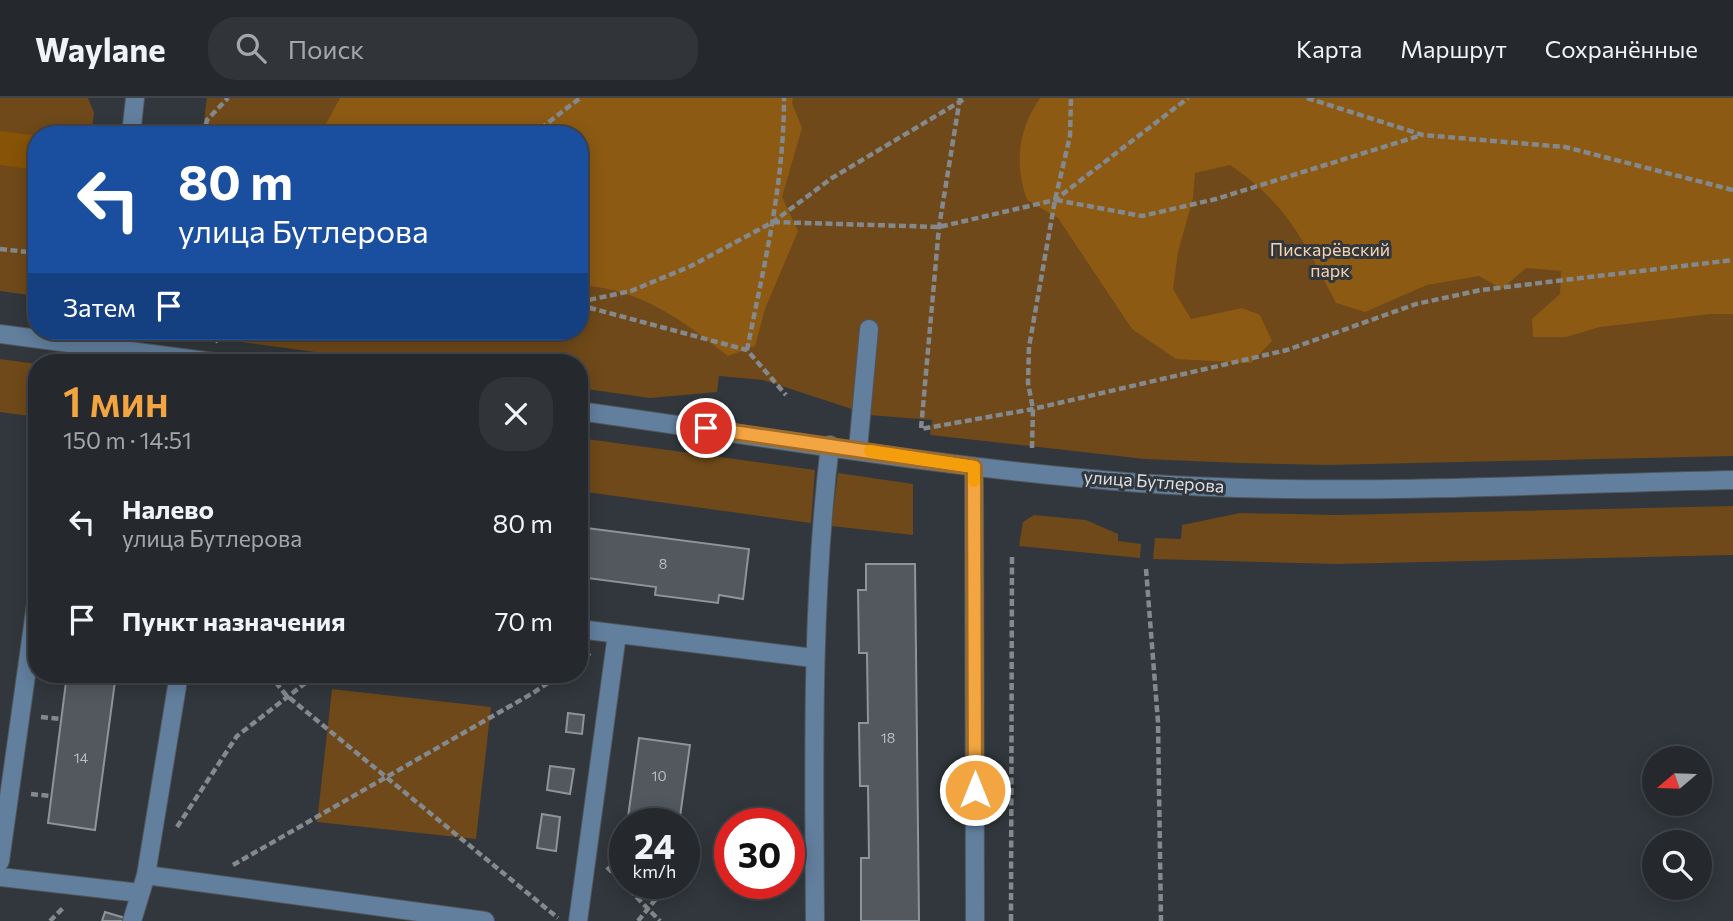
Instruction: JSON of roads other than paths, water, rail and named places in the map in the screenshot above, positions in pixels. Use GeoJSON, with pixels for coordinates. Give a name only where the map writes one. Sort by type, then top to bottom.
{"type":"FeatureCollection","features":[{"type":"Feature","properties":{"kind":"street"},"geometry":{"type":"LineString","coordinates":[[132,126],[135,98]]}},
{"type":"Feature","properties":{"kind":"street"},"geometry":{"type":"LineString","coordinates":[[858,449],[869,329]]}},
{"type":"Feature","properties":{"kind":"street"},"geometry":{"type":"LineString","coordinates":[[0,334],[28,338]]}},
{"type":"Feature","properties":{"kind":"street"},"geometry":{"type":"LineString","coordinates":[[44,340],[73,344],[99,340]]}},
{"type":"Feature","properties":{"kind":"street"},"geometry":{"type":"LineString","coordinates":[[110,340],[169,354]]}},
{"type":"Feature","properties":{"kind":"street"},"geometry":{"type":"LineString","coordinates":[[71,354],[73,344]]}},
{"type":"Feature","properties":{"kind":"street","name":"улица Бутлерова"},"geometry":{"type":"LineString","coordinates":[[588,412],[974,467],[1140,483],[1261,488],[1733,480]]}},
{"type":"Feature","properties":{"kind":"street"},"geometry":{"type":"LineString","coordinates":[[816,921],[813,658],[819,534],[830,445]]}},
{"type":"Feature","properties":{"kind":"street"},"geometry":{"type":"LineString","coordinates":[[974,467],[975,921]]}},
{"type":"Feature","properties":{"kind":"street"},"geometry":{"type":"LineString","coordinates":[[588,630],[813,658]]}},
{"type":"Feature","properties":{"kind":"street"},"geometry":{"type":"LineString","coordinates":[[578,921],[617,634]]}},
{"type":"Feature","properties":{"kind":"street"},"geometry":{"type":"LineString","coordinates":[[0,861],[28,661]]}},
{"type":"Feature","properties":{"kind":"street"},"geometry":{"type":"LineString","coordinates":[[132,921],[146,875],[178,683]]}},
{"type":"Feature","properties":{"kind":"street"},"geometry":{"type":"LineString","coordinates":[[146,875],[485,921]]}},
{"type":"Feature","properties":{"kind":"street"},"geometry":{"type":"LineString","coordinates":[[0,877],[140,893]]}},
{"type":"Feature","properties":{"kind":"park label","name":"Пискарёвский парк"},"geometry":{"type":"Point","coordinates":[1330,260]}}]}
